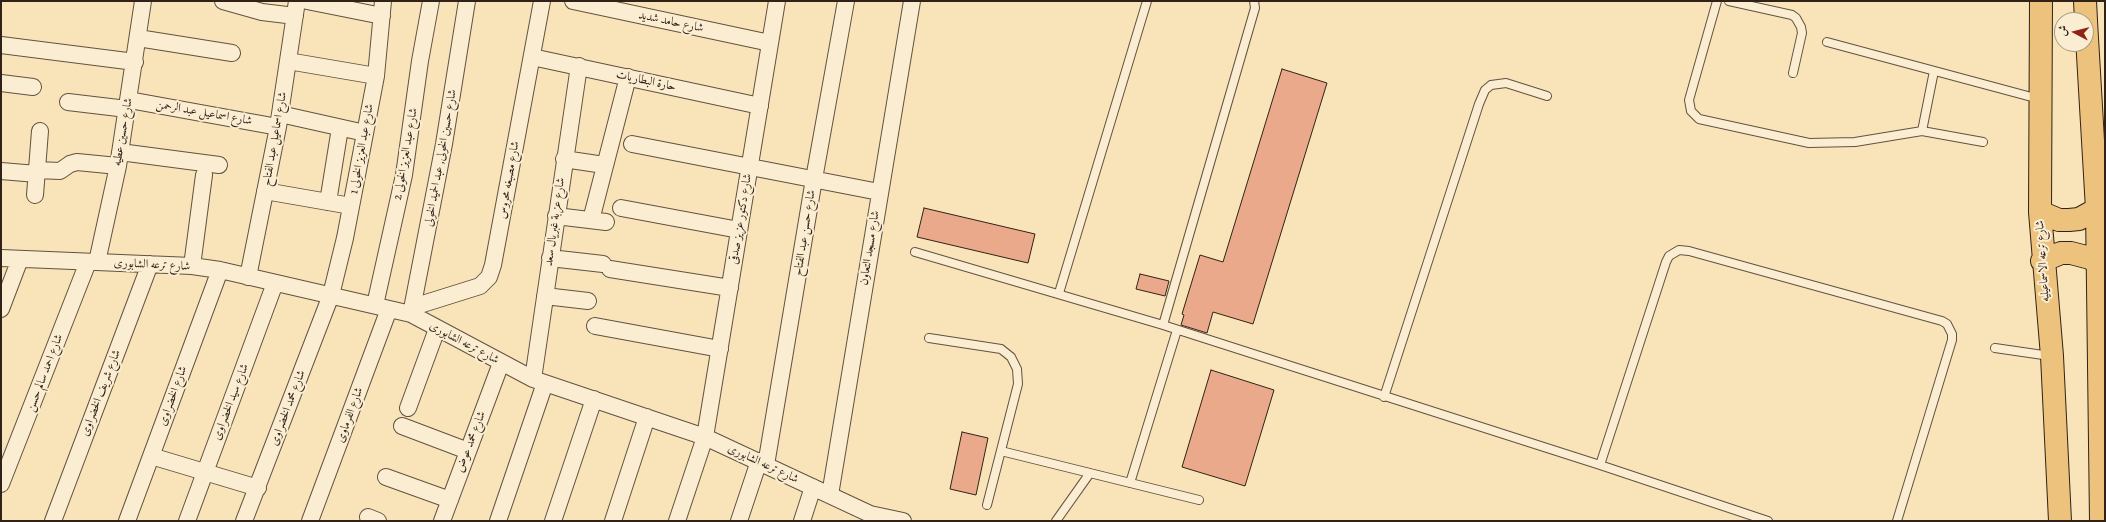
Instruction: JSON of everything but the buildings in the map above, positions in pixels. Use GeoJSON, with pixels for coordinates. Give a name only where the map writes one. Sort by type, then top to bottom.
{"type":"FeatureCollection","features":[{"type":"Feature","properties":{"kind":"main road","name":"شارع ترعه الاسماعيليه"},"geometry":{"type":"LineString","coordinates":[[2041,1],[2042,99],[2040,212],[2042,261],[2052,356],[2060,521]]}},
{"type":"Feature","properties":{"kind":"main road"},"geometry":{"type":"LineString","coordinates":[[2085,1],[2086,12]]}},
{"type":"Feature","properties":{"kind":"main road"},"geometry":{"type":"LineString","coordinates":[[2088,52],[2099,264],[2101,521]]}},
{"type":"Feature","properties":{"kind":"main road"},"geometry":{"type":"LineString","coordinates":[[2040,212],[2054,219],[2069,220],[2079,219],[2097,209]]}},
{"type":"Feature","properties":{"kind":"main road"},"geometry":{"type":"LineString","coordinates":[[2042,261],[2056,255],[2071,253],[2090,258],[2099,264]]}},
{"type":"Feature","properties":{"kind":"street","name":"شارع حسين عطيه"},"geometry":{"type":"LineString","coordinates":[[92,262],[119,159],[135,62],[141,1]]}},
{"type":"Feature","properties":{"kind":"street"},"geometry":{"type":"LineString","coordinates":[[223,1],[262,12],[296,9]]}},
{"type":"Feature","properties":{"kind":"street"},"geometry":{"type":"LineString","coordinates":[[307,1],[383,9]]}},
{"type":"Feature","properties":{"kind":"street","name":"شارع عبد العزيز الخولى 2"},"geometry":{"type":"LineString","coordinates":[[382,307],[404,174],[420,61],[431,1]]}},
{"type":"Feature","properties":{"kind":"street","name":"شارع حسين الخولى, عبد الحميد الخولى"},"geometry":{"type":"LineString","coordinates":[[412,310],[445,136],[467,1]]}},
{"type":"Feature","properties":{"kind":"street","name":"شارع مصبغه محروس"},"geometry":{"type":"LineString","coordinates":[[412,310],[480,286],[489,277],[494,265],[542,1]]}},
{"type":"Feature","properties":{"kind":"street","name":"شارع حامد شديد"},"geometry":{"type":"LineString","coordinates":[[573,1],[770,43]]}},
{"type":"Feature","properties":{"kind":"street","name":"شارع دكتور عزيز صدقى"},"geometry":{"type":"LineString","coordinates":[[677,521],[705,437],[777,1]]}},
{"type":"Feature","properties":{"kind":"street","name":"شارع حسن عبد الفتاح"},"geometry":{"type":"LineString","coordinates":[[739,521],[763,463],[846,1]]}},
{"type":"Feature","properties":{"kind":"street","name":"شارع مسجد التعاون"},"geometry":{"type":"LineString","coordinates":[[830,495],[879,192],[912,1]]}},
{"type":"Feature","properties":{"kind":"street","name":"شارع اسماعيل عبد الفتاح"},"geometry":{"type":"LineString","coordinates":[[248,277],[279,120],[296,9]]}},
{"type":"Feature","properties":{"kind":"street","name":"شارع عبد العزيز الخولى 1"},"geometry":{"type":"LineString","coordinates":[[331,295],[351,206],[376,76],[383,9]]}},
{"type":"Feature","properties":{"kind":"street"},"geometry":{"type":"LineString","coordinates":[[138,38],[232,53]]}},
{"type":"Feature","properties":{"kind":"street"},"geometry":{"type":"LineString","coordinates":[[1,46],[135,62]]}},
{"type":"Feature","properties":{"kind":"street","name":"حارة البطاريات"},"geometry":{"type":"LineString","coordinates":[[532,57],[760,106]]}},
{"type":"Feature","properties":{"kind":"street"},"geometry":{"type":"LineString","coordinates":[[288,60],[376,76]]}},
{"type":"Feature","properties":{"kind":"street","name":"شارع عزبة غبريال سعد"},"geometry":{"type":"LineString","coordinates":[[498,521],[539,381],[545,296],[564,159],[579,66]]}},
{"type":"Feature","properties":{"kind":"street"},"geometry":{"type":"LineString","coordinates":[[556,216],[598,221],[604,165],[628,77]]}},
{"type":"Feature","properties":{"kind":"street"},"geometry":{"type":"LineString","coordinates":[[1,83],[33,87]]}},
{"type":"Feature","properties":{"kind":"street","name":"شارع اسماعيل عبد الرحمن"},"geometry":{"type":"LineString","coordinates":[[68,102],[128,104],[279,120],[340,128],[365,133]]}},
{"type":"Feature","properties":{"kind":"street"},"geometry":{"type":"LineString","coordinates":[[328,202],[340,128]]}},
{"type":"Feature","properties":{"kind":"street"},"geometry":{"type":"LineString","coordinates":[[36,195],[40,131]]}},
{"type":"Feature","properties":{"kind":"street"},"geometry":{"type":"LineString","coordinates":[[632,144],[879,192]]}},
{"type":"Feature","properties":{"kind":"street"},"geometry":{"type":"LineString","coordinates":[[1,171],[60,171],[70,164],[77,162],[119,159],[219,165]]}},
{"type":"Feature","properties":{"kind":"street"},"geometry":{"type":"LineString","coordinates":[[564,159],[604,165]]}},
{"type":"Feature","properties":{"kind":"street"},"geometry":{"type":"LineString","coordinates":[[192,266],[204,175]]}},
{"type":"Feature","properties":{"kind":"street"},"geometry":{"type":"LineString","coordinates":[[265,191],[351,206]]}},
{"type":"Feature","properties":{"kind":"street"},"geometry":{"type":"LineString","coordinates":[[621,208],[739,230]]}},
{"type":"Feature","properties":{"kind":"street","name":"شارع ترعه الشابورى"},"geometry":{"type":"LineString","coordinates":[[1,258],[192,266],[220,270],[382,307],[412,310],[437,329],[501,363],[539,381],[705,437],[830,495],[869,517],[903,521]]}},
{"type":"Feature","properties":{"kind":"street"},"geometry":{"type":"LineString","coordinates":[[1,309],[20,258]]}},
{"type":"Feature","properties":{"kind":"street"},"geometry":{"type":"LineString","coordinates":[[550,258],[730,288]]}},
{"type":"Feature","properties":{"kind":"street","name":"شارع احمد سالم حسن"},"geometry":{"type":"LineString","coordinates":[[1,484],[92,262]]}},
{"type":"Feature","properties":{"kind":"street","name":"شارع شريف الخضراوى"},"geometry":{"type":"LineString","coordinates":[[53,521],[150,264]]}},
{"type":"Feature","properties":{"kind":"street","name":"شارع الخضراوى"},"geometry":{"type":"LineString","coordinates":[[127,521],[220,270]]}},
{"type":"Feature","properties":{"kind":"street","name":"شارع سيد الخضراوى"},"geometry":{"type":"LineString","coordinates":[[187,521],[275,283]]}},
{"type":"Feature","properties":{"kind":"street","name":"شارع محمد الخضراوى"},"geometry":{"type":"LineString","coordinates":[[244,521],[258,488],[331,295]]}},
{"type":"Feature","properties":{"kind":"street"},"geometry":{"type":"LineString","coordinates":[[545,296],[588,301]]}},
{"type":"Feature","properties":{"kind":"street","name":"شارع الفرماوى"},"geometry":{"type":"LineString","coordinates":[[310,521],[382,307]]}},
{"type":"Feature","properties":{"kind":"street"},"geometry":{"type":"LineString","coordinates":[[595,326],[720,349]]}},
{"type":"Feature","properties":{"kind":"street"},"geometry":{"type":"LineString","coordinates":[[408,408],[437,329]]}},
{"type":"Feature","properties":{"kind":"street","name":"شارع محمد عوض"},"geometry":{"type":"LineString","coordinates":[[442,521],[501,363]]}},
{"type":"Feature","properties":{"kind":"street"},"geometry":{"type":"LineString","coordinates":[[553,521],[594,399]]}},
{"type":"Feature","properties":{"kind":"street"},"geometry":{"type":"LineString","coordinates":[[613,521],[647,417]]}},
{"type":"Feature","properties":{"kind":"street"},"geometry":{"type":"LineString","coordinates":[[402,426],[468,451]]}},
{"type":"Feature","properties":{"kind":"street"},"geometry":{"type":"LineString","coordinates":[[151,456],[258,488]]}},
{"type":"Feature","properties":{"kind":"street"},"geometry":{"type":"LineString","coordinates":[[386,477],[450,500]]}},
{"type":"Feature","properties":{"kind":"street"},"geometry":{"type":"LineString","coordinates":[[802,521],[813,487]]}},
{"type":"Feature","properties":{"kind":"lane"},"geometry":{"type":"LineString","coordinates":[[1060,293],[1147,1]]}},
{"type":"Feature","properties":{"kind":"lane"},"geometry":{"type":"LineString","coordinates":[[1163,325],[1255,8],[1254,1]]}},
{"type":"Feature","properties":{"kind":"lane"},"geometry":{"type":"LineString","coordinates":[[1717,1],[1689,100],[1691,111],[1699,119],[1809,143],[1855,142],[1922,131],[1983,142]]}},
{"type":"Feature","properties":{"kind":"lane"},"geometry":{"type":"LineString","coordinates":[[1729,1],[1792,15],[1796,18],[1802,32],[1792,73]]}},
{"type":"Feature","properties":{"kind":"lane"},"geometry":{"type":"LineString","coordinates":[[1828,42],[2042,99]]}},
{"type":"Feature","properties":{"kind":"lane"},"geometry":{"type":"LineString","coordinates":[[1922,131],[1934,71]]}},
{"type":"Feature","properties":{"kind":"lane"},"geometry":{"type":"LineString","coordinates":[[1384,397],[1478,104],[1485,90],[1491,85],[1506,84],[1547,96]]}},
{"type":"Feature","properties":{"kind":"lane"},"geometry":{"type":"LineString","coordinates":[[1600,465],[1666,262],[1669,256],[1679,250],[1689,251],[1942,321],[1947,324],[1950,329],[1952,340],[1897,521]]}},
{"type":"Feature","properties":{"kind":"lane"},"geometry":{"type":"LineString","coordinates":[[915,252],[1060,293],[1163,325],[1600,465],[1768,521]]}},
{"type":"Feature","properties":{"kind":"lane"},"geometry":{"type":"LineString","coordinates":[[1130,483],[1177,330]]}},
{"type":"Feature","properties":{"kind":"lane"},"geometry":{"type":"LineString","coordinates":[[929,338],[1001,349],[1015,363],[1018,369],[1018,384],[987,505]]}},
{"type":"Feature","properties":{"kind":"lane"},"geometry":{"type":"LineString","coordinates":[[1995,348],[2052,356]]}},
{"type":"Feature","properties":{"kind":"lane"},"geometry":{"type":"LineString","coordinates":[[1001,451],[1199,500]]}},
{"type":"Feature","properties":{"kind":"lane"},"geometry":{"type":"LineString","coordinates":[[1056,521],[1090,473]]}}]}
